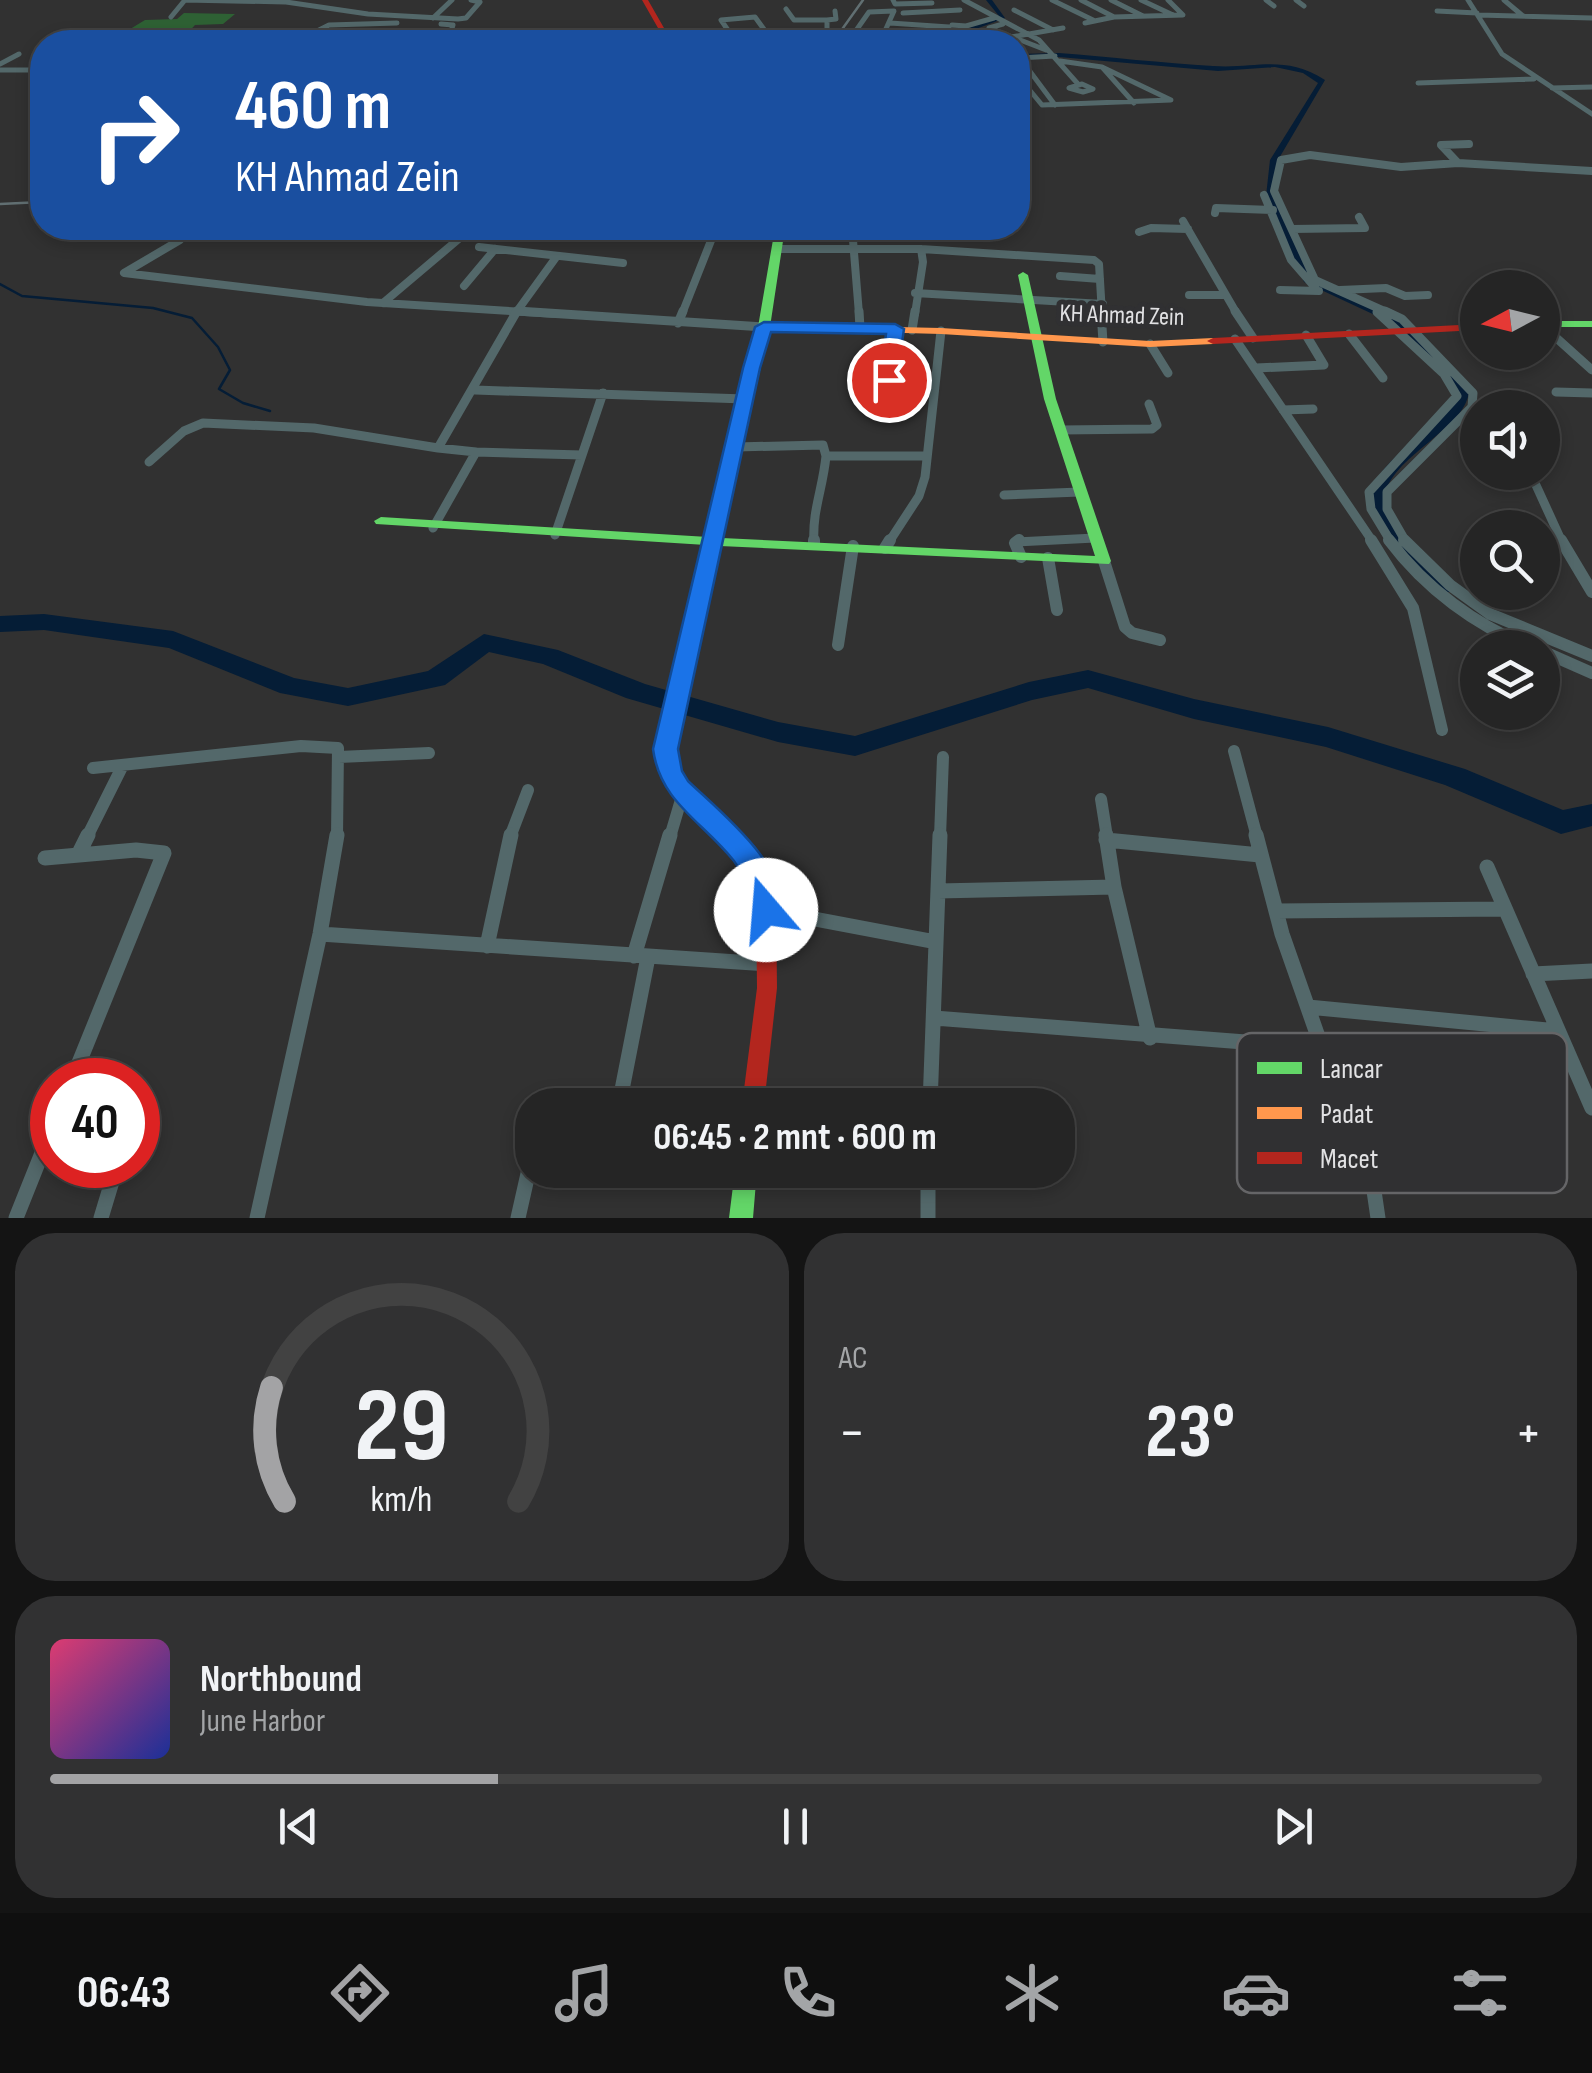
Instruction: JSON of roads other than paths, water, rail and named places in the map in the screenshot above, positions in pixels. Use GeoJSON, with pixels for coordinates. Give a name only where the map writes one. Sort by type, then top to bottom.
{"type":"FeatureCollection","features":[{"type":"Feature","properties":{"kind":"street"},"geometry":{"type":"LineString","coordinates":[[171,17],[185,0],[252,0],[287,1],[368,14],[466,18],[480,2],[471,0]]}},
{"type":"Feature","properties":{"kind":"street"},"geometry":{"type":"LineString","coordinates":[[208,11],[217,0]]}},
{"type":"Feature","properties":{"kind":"street"},"geometry":{"type":"LineString","coordinates":[[242,10],[252,0]]}},
{"type":"Feature","properties":{"kind":"street"},"geometry":{"type":"LineString","coordinates":[[315,6],[323,0]]}},
{"type":"Feature","properties":{"kind":"street"},"geometry":{"type":"LineString","coordinates":[[340,10],[354,0]]}},
{"type":"Feature","properties":{"kind":"street"},"geometry":{"type":"LineString","coordinates":[[433,18],[452,0]]}},
{"type":"Feature","properties":{"kind":"street"},"geometry":{"type":"LineString","coordinates":[[646,0],[662,30]]}},
{"type":"Feature","properties":{"kind":"street"},"geometry":{"type":"LineString","coordinates":[[893,0],[894,4],[932,3]]}},
{"type":"Feature","properties":{"kind":"street"},"geometry":{"type":"LineString","coordinates":[[964,0],[1019,30]]}},
{"type":"Feature","properties":{"kind":"street"},"geometry":{"type":"LineString","coordinates":[[1052,0],[1094,21]]}},
{"type":"Feature","properties":{"kind":"street"},"geometry":{"type":"LineString","coordinates":[[1082,1],[1103,0]]}},
{"type":"Feature","properties":{"kind":"street"},"geometry":{"type":"LineString","coordinates":[[1111,0],[1146,18]]}},
{"type":"Feature","properties":{"kind":"street"},"geometry":{"type":"LineString","coordinates":[[1141,0],[1176,16]]}},
{"type":"Feature","properties":{"kind":"street"},"geometry":{"type":"LineString","coordinates":[[1082,28],[1114,17],[1184,15],[1168,0]]}},
{"type":"Feature","properties":{"kind":"street"},"geometry":{"type":"LineString","coordinates":[[1266,0],[1274,6]]}},
{"type":"Feature","properties":{"kind":"street"},"geometry":{"type":"LineString","coordinates":[[1296,0],[1304,6]]}},
{"type":"Feature","properties":{"kind":"street"},"geometry":{"type":"LineString","coordinates":[[1468,0],[1502,54],[1592,114]]}},
{"type":"Feature","properties":{"kind":"street"},"geometry":{"type":"LineString","coordinates":[[1504,0],[1524,16]]}},
{"type":"Feature","properties":{"kind":"street"},"geometry":{"type":"LineString","coordinates":[[1082,1],[1114,17]]}},
{"type":"Feature","properties":{"kind":"street"},"geometry":{"type":"LineString","coordinates":[[368,14],[384,3]]}},
{"type":"Feature","properties":{"kind":"street"},"geometry":{"type":"LineString","coordinates":[[399,16],[413,6]]}},
{"type":"Feature","properties":{"kind":"street"},"geometry":{"type":"LineString","coordinates":[[750,8],[764,30]]}},
{"type":"Feature","properties":{"kind":"street"},"geometry":{"type":"LineString","coordinates":[[786,9],[798,30]]}},
{"type":"Feature","properties":{"kind":"street"},"geometry":{"type":"LineString","coordinates":[[857,30],[870,12],[894,10],[887,30]]}},
{"type":"Feature","properties":{"kind":"street"},"geometry":{"type":"LineString","coordinates":[[903,12],[960,10]]}},
{"type":"Feature","properties":{"kind":"street"},"geometry":{"type":"LineString","coordinates":[[1014,10],[1053,30]]}},
{"type":"Feature","properties":{"kind":"street"},"geometry":{"type":"LineString","coordinates":[[794,20],[836,19],[835,11]]}},
{"type":"Feature","properties":{"kind":"street"},"geometry":{"type":"LineString","coordinates":[[948,30],[952,24],[949,11]]}},
{"type":"Feature","properties":{"kind":"street"},"geometry":{"type":"LineString","coordinates":[[811,12],[813,20]]}},
{"type":"Feature","properties":{"kind":"street"},"geometry":{"type":"LineString","coordinates":[[1437,12],[1592,18]]}},
{"type":"Feature","properties":{"kind":"street"},"geometry":{"type":"LineString","coordinates":[[728,30],[721,20],[755,17]]}},
{"type":"Feature","properties":{"kind":"street"},"geometry":{"type":"LineString","coordinates":[[916,30],[923,17]]}},
{"type":"Feature","properties":{"kind":"street"},"geometry":{"type":"LineString","coordinates":[[827,20],[828,30]]}},
{"type":"Feature","properties":{"kind":"street"},"geometry":{"type":"LineString","coordinates":[[890,23],[998,21]]}},
{"type":"Feature","properties":{"kind":"street"},"geometry":{"type":"LineString","coordinates":[[993,30],[988,28],[998,21]]}},
{"type":"Feature","properties":{"kind":"street"},"geometry":{"type":"LineString","coordinates":[[318,30],[329,25],[419,27]]}},
{"type":"Feature","properties":{"kind":"street"},"geometry":{"type":"LineString","coordinates":[[390,30],[453,25],[451,30]]}},
{"type":"Feature","properties":{"kind":"street"},"geometry":{"type":"LineString","coordinates":[[1030,34],[1065,31],[1040,40]]}},
{"type":"Feature","properties":{"kind":"street"},"geometry":{"type":"LineString","coordinates":[[1030,35],[1053,54],[1074,86],[1094,104]]}},
{"type":"Feature","properties":{"kind":"street"},"geometry":{"type":"LineString","coordinates":[[1030,44],[1102,66],[1171,100],[1056,105],[1039,104],[1030,93]]}},
{"type":"Feature","properties":{"kind":"street"},"geometry":{"type":"LineString","coordinates":[[0,67],[19,54]]}},
{"type":"Feature","properties":{"kind":"street"},"geometry":{"type":"LineString","coordinates":[[1030,55],[1053,54]]}},
{"type":"Feature","properties":{"kind":"street"},"geometry":{"type":"LineString","coordinates":[[1030,55],[1053,54]]}},
{"type":"Feature","properties":{"kind":"street"},"geometry":{"type":"LineString","coordinates":[[1102,66],[1134,102]]}},
{"type":"Feature","properties":{"kind":"street"},"geometry":{"type":"LineString","coordinates":[[0,67],[30,68]]}},
{"type":"Feature","properties":{"kind":"street"},"geometry":{"type":"LineString","coordinates":[[1030,73],[1056,105]]}},
{"type":"Feature","properties":{"kind":"street"},"geometry":{"type":"LineString","coordinates":[[1483,81],[1539,80]]}},
{"type":"Feature","properties":{"kind":"street"},"geometry":{"type":"LineString","coordinates":[[1418,83],[1539,80]]}},
{"type":"Feature","properties":{"kind":"street"},"geometry":{"type":"LineString","coordinates":[[1030,90],[1119,86]]}},
{"type":"Feature","properties":{"kind":"street"},"geometry":{"type":"LineString","coordinates":[[1552,88],[1592,87]]}},
{"type":"Feature","properties":{"kind":"street"},"geometry":{"type":"LineString","coordinates":[[1083,92],[1092,88]]}},
{"type":"Feature","properties":{"kind":"street"},"geometry":{"type":"LineString","coordinates":[[1458,163],[1441,145],[1469,144]]}},
{"type":"Feature","properties":{"kind":"street"},"geometry":{"type":"LineString","coordinates":[[1404,330],[1375,311],[1319,291],[1302,278],[1277,210],[1274,191],[1282,160],[1320,156],[1403,167],[1458,163],[1592,171]]}},
{"type":"Feature","properties":{"kind":"street"},"geometry":{"type":"LineString","coordinates":[[1264,195],[1292,229],[1312,276],[1331,290],[1386,309],[1470,390]]}},
{"type":"Feature","properties":{"kind":"street"},"geometry":{"type":"LineString","coordinates":[[1215,213],[1215,208],[1277,210]]}},
{"type":"Feature","properties":{"kind":"street"},"geometry":{"type":"LineString","coordinates":[[1292,229],[1366,228],[1359,217]]}},
{"type":"Feature","properties":{"kind":"street"},"geometry":{"type":"LineString","coordinates":[[1138,232],[1185,225],[1253,338]]}},
{"type":"Feature","properties":{"kind":"street"},"geometry":{"type":"LineString","coordinates":[[180,240],[124,272],[383,304],[764,327]]}},
{"type":"Feature","properties":{"kind":"street"},"geometry":{"type":"LineString","coordinates":[[383,304],[458,240]]}},
{"type":"Feature","properties":{"kind":"street"},"geometry":{"type":"LineString","coordinates":[[678,324],[711,240]]}},
{"type":"Feature","properties":{"kind":"street"},"geometry":{"type":"LineString","coordinates":[[755,1088],[767,964],[766,910],[760,876],[743,852],[683,793],[669,772],[666,749],[764,327],[778,240]]}},
{"type":"Feature","properties":{"kind":"street"},"geometry":{"type":"LineString","coordinates":[[853,240],[860,328]]}},
{"type":"Feature","properties":{"kind":"street"},"geometry":{"type":"LineString","coordinates":[[479,247],[623,262]]}},
{"type":"Feature","properties":{"kind":"street"},"geometry":{"type":"LineString","coordinates":[[464,286],[496,249]]}},
{"type":"Feature","properties":{"kind":"street"},"geometry":{"type":"LineString","coordinates":[[777,249],[921,249],[1086,257],[1099,264],[1104,342]]}},
{"type":"Feature","properties":{"kind":"street"},"geometry":{"type":"LineString","coordinates":[[889,380],[923,262],[921,249]]}},
{"type":"Feature","properties":{"kind":"street"},"geometry":{"type":"LineString","coordinates":[[438,448],[475,390],[516,313],[556,256]]}},
{"type":"Feature","properties":{"kind":"street"},"geometry":{"type":"LineString","coordinates":[[1023,275],[1060,430],[1125,627],[1132,633],[1160,640]]}},
{"type":"Feature","properties":{"kind":"street"},"geometry":{"type":"LineString","coordinates":[[1060,276],[1100,279]]}},
{"type":"Feature","properties":{"kind":"street"},"geometry":{"type":"LineString","coordinates":[[1331,290],[1386,288],[1403,295],[1428,295]]}},
{"type":"Feature","properties":{"kind":"street"},"geometry":{"type":"LineString","coordinates":[[1280,290],[1319,291]]}},
{"type":"Feature","properties":{"kind":"street"},"geometry":{"type":"LineString","coordinates":[[915,293],[1103,304]]}},
{"type":"Feature","properties":{"kind":"street"},"geometry":{"type":"LineString","coordinates":[[1189,295],[1224,294]]}},
{"type":"Feature","properties":{"kind":"street"},"geometry":{"type":"LineString","coordinates":[[1560,324],[1592,324]]}},
{"type":"Feature","properties":{"kind":"street","name":"KH Ahmad Zein"},"geometry":{"type":"LineString","coordinates":[[764,327],[941,331],[1150,344],[1460,328]]}},
{"type":"Feature","properties":{"kind":"street"},"geometry":{"type":"LineString","coordinates":[[885,548],[919,496],[925,477],[941,331]]}},
{"type":"Feature","properties":{"kind":"street"},"geometry":{"type":"LineString","coordinates":[[1349,334],[1382,378]]}},
{"type":"Feature","properties":{"kind":"street"},"geometry":{"type":"LineString","coordinates":[[1256,368],[1324,366],[1306,335]]}},
{"type":"Feature","properties":{"kind":"street"},"geometry":{"type":"LineString","coordinates":[[1234,339],[1396,574],[1412,608],[1442,730]]}},
{"type":"Feature","properties":{"kind":"street"},"geometry":{"type":"LineString","coordinates":[[1560,341],[1592,370]]}},
{"type":"Feature","properties":{"kind":"street"},"geometry":{"type":"LineString","coordinates":[[1150,344],[1168,373]]}},
{"type":"Feature","properties":{"kind":"street"},"geometry":{"type":"LineString","coordinates":[[1424,348],[1450,380],[1456,396],[1369,492],[1375,520],[1490,630]]}},
{"type":"Feature","properties":{"kind":"street"},"geometry":{"type":"LineString","coordinates":[[475,390],[745,399]]}},
{"type":"Feature","properties":{"kind":"street"},"geometry":{"type":"LineString","coordinates":[[1560,392],[1592,392]]}},
{"type":"Feature","properties":{"kind":"street"},"geometry":{"type":"LineString","coordinates":[[554,535],[603,394]]}},
{"type":"Feature","properties":{"kind":"street"},"geometry":{"type":"LineString","coordinates":[[1060,430],[1152,429],[1157,425],[1149,404]]}},
{"type":"Feature","properties":{"kind":"street"},"geometry":{"type":"LineString","coordinates":[[1284,410],[1312,409]]}},
{"type":"Feature","properties":{"kind":"street"},"geometry":{"type":"LineString","coordinates":[[1398,541],[1385,511],[1387,492],[1460,418]]}},
{"type":"Feature","properties":{"kind":"street"},"geometry":{"type":"LineString","coordinates":[[149,462],[184,430],[203,423],[314,428],[476,452],[582,455]]}},
{"type":"Feature","properties":{"kind":"street"},"geometry":{"type":"LineString","coordinates":[[736,446],[824,445],[826,456],[818,504],[812,508],[814,544]]}},
{"type":"Feature","properties":{"kind":"street"},"geometry":{"type":"LineString","coordinates":[[433,528],[476,452]]}},
{"type":"Feature","properties":{"kind":"street"},"geometry":{"type":"LineString","coordinates":[[826,456],[926,456]]}},
{"type":"Feature","properties":{"kind":"street"},"geometry":{"type":"LineString","coordinates":[[1538,490],[1566,550],[1592,592]]}},
{"type":"Feature","properties":{"kind":"street"},"geometry":{"type":"LineString","coordinates":[[1004,495],[1080,492]]}},
{"type":"Feature","properties":{"kind":"street"},"geometry":{"type":"LineString","coordinates":[[381,521],[554,535],[716,538],[1104,561]]}},
{"type":"Feature","properties":{"kind":"street"},"geometry":{"type":"LineString","coordinates":[[1021,557],[1015,542],[1020,539],[1095,538]]}},
{"type":"Feature","properties":{"kind":"street"},"geometry":{"type":"LineString","coordinates":[[838,645],[853,546]]}},
{"type":"Feature","properties":{"kind":"street"},"geometry":{"type":"LineString","coordinates":[[1048,558],[1057,610]]}},
{"type":"Feature","properties":{"kind":"street"},"geometry":{"type":"LineString","coordinates":[[1396,574],[1426,572],[1501,621],[1592,656]]}},
{"type":"Feature","properties":{"kind":"street"},"geometry":{"type":"LineString","coordinates":[[1560,660],[1592,673]]}},
{"type":"Feature","properties":{"kind":"street"},"geometry":{"type":"LineString","coordinates":[[93,768],[301,746],[338,748],[337,834],[320,934],[257,1218]]}},
{"type":"Feature","properties":{"kind":"street"},"geometry":{"type":"LineString","coordinates":[[1234,750],[1276,911],[1317,1033]]}},
{"type":"Feature","properties":{"kind":"street"},"geometry":{"type":"LineString","coordinates":[[340,757],[428,753]]}},
{"type":"Feature","properties":{"kind":"street"},"geometry":{"type":"LineString","coordinates":[[931,1088],[943,757]]}},
{"type":"Feature","properties":{"kind":"street"},"geometry":{"type":"LineString","coordinates":[[78,855],[122,765]]}},
{"type":"Feature","properties":{"kind":"street"},"geometry":{"type":"LineString","coordinates":[[487,946],[508,842],[528,790]]}},
{"type":"Feature","properties":{"kind":"street"},"geometry":{"type":"LineString","coordinates":[[622,1088],[641,956],[683,793]]}},
{"type":"Feature","properties":{"kind":"street"},"geometry":{"type":"LineString","coordinates":[[1101,799],[1114,886],[1150,1038]]}},
{"type":"Feature","properties":{"kind":"street"},"geometry":{"type":"LineString","coordinates":[[1106,840],[1260,854]]}},
{"type":"Feature","properties":{"kind":"street"},"geometry":{"type":"LineString","coordinates":[[45,858],[136,850],[164,853],[81,1058]]}},
{"type":"Feature","properties":{"kind":"street"},"geometry":{"type":"LineString","coordinates":[[1308,1006],[1558,1031],[1487,867]]}},
{"type":"Feature","properties":{"kind":"street"},"geometry":{"type":"LineString","coordinates":[[938,891],[1114,886]]}},
{"type":"Feature","properties":{"kind":"street"},"geometry":{"type":"LineString","coordinates":[[1276,911],[1505,909]]}},
{"type":"Feature","properties":{"kind":"street"},"geometry":{"type":"LineString","coordinates":[[766,910],[936,942]]}},
{"type":"Feature","properties":{"kind":"street"},"geometry":{"type":"LineString","coordinates":[[320,934],[767,964]]}},
{"type":"Feature","properties":{"kind":"street"},"geometry":{"type":"LineString","coordinates":[[1533,974],[1592,971]]}},
{"type":"Feature","properties":{"kind":"street"},"geometry":{"type":"LineString","coordinates":[[934,1018],[1237,1043]]}},
{"type":"Feature","properties":{"kind":"street"},"geometry":{"type":"LineString","coordinates":[[1567,1051],[1592,1108]]}},
{"type":"Feature","properties":{"kind":"street"},"geometry":{"type":"LineString","coordinates":[[16,1218],[30,1183]]}},
{"type":"Feature","properties":{"kind":"street"},"geometry":{"type":"LineString","coordinates":[[101,1218],[110,1188]]}},
{"type":"Feature","properties":{"kind":"street"},"geometry":{"type":"LineString","coordinates":[[518,1218],[525,1188]]}},
{"type":"Feature","properties":{"kind":"street"},"geometry":{"type":"LineString","coordinates":[[741,1218],[744,1188]]}},
{"type":"Feature","properties":{"kind":"street"},"geometry":{"type":"LineString","coordinates":[[928,1188],[928,1218]]}},
{"type":"Feature","properties":{"kind":"street"},"geometry":{"type":"LineString","coordinates":[[1374,1193],[1378,1218]]}},
{"type":"Feature","properties":{"kind":"waterway"},"geometry":{"type":"LineString","coordinates":[[969,30],[1003,17],[989,0]]}},
{"type":"Feature","properties":{"kind":"waterway"},"geometry":{"type":"LineString","coordinates":[[1030,56],[1218,69],[1275,65],[1305,71],[1322,82],[1274,160],[1271,196],[1308,280],[1396,321],[1463,393],[1453,413],[1390,472],[1378,492],[1377,504],[1400,545],[1448,589]]}},
{"type":"Feature","properties":{"kind":"waterway"},"geometry":{"type":"LineString","coordinates":[[0,284],[22,296],[153,308],[192,318],[218,347],[230,370],[219,389],[243,403],[270,411]]}},
{"type":"Feature","properties":{"kind":"waterway"},"geometry":{"type":"LineString","coordinates":[[0,624],[44,622],[173,640],[289,686],[348,697],[436,679],[484,643],[549,656],[636,691],[778,732],[855,746],[1029,691],[1088,679],[1194,709],[1328,737],[1455,777],[1561,822],[1592,815]]}},
{"type":"Feature","properties":{"kind":"railway"},"geometry":{"type":"LineString","coordinates":[[842,30],[863,0]]}},
{"type":"Feature","properties":{"kind":"railway"},"geometry":{"type":"LineString","coordinates":[[0,204],[30,203]]}}]}
